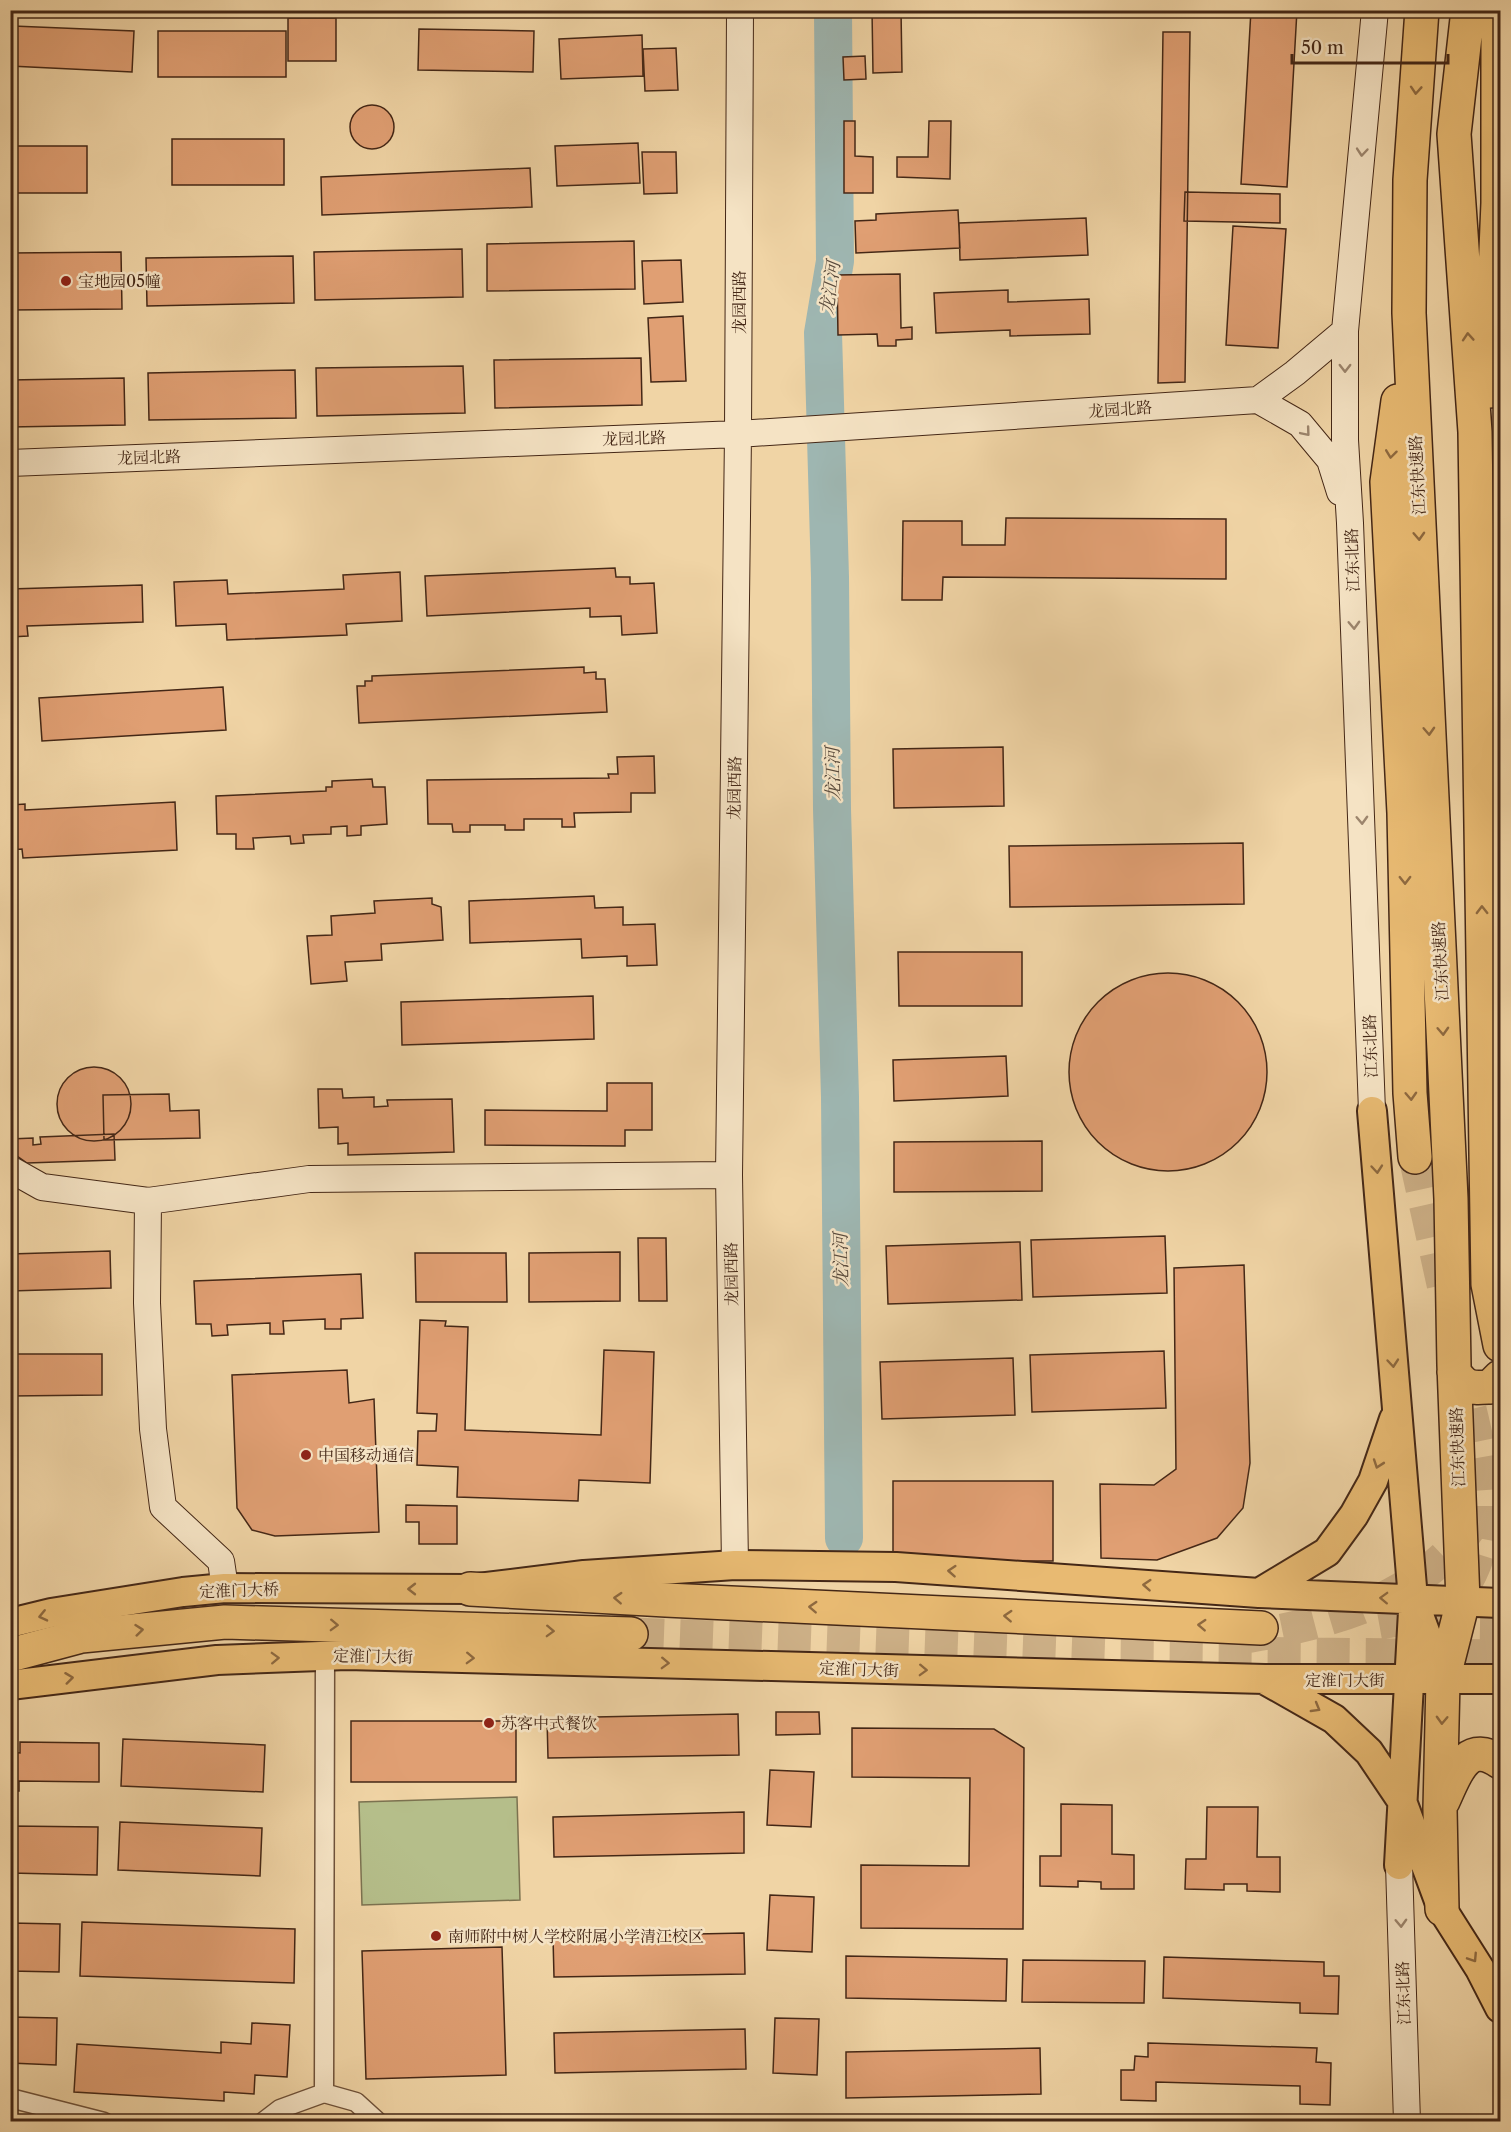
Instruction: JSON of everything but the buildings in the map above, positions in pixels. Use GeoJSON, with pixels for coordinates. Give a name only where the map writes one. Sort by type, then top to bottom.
{"type":"FeatureCollection","features":[{"type":"Feature","properties":{"kind":"highway"},"geometry":{"type":"LineString","coordinates":[[1468,10],[1454,134],[1475,432],[1488,1284],[1500,1345]]}},
{"type":"Feature","properties":{"kind":"highway"},"geometry":{"type":"LineString","coordinates":[[1497,684],[1490,385],[1499,188],[1498,10]]}},
{"type":"Feature","properties":{"kind":"highway","name":"江东快速路"},"geometry":{"type":"LineString","coordinates":[[1421,13],[1410,180],[1409,313],[1451,1200],[1454,1372],[1463,1601],[1443,1680],[1440,1809],[1442,1909]]}},
{"type":"Feature","properties":{"kind":"highway"},"geometry":{"type":"LineString","coordinates":[[1409,313],[1387,482],[1404,813],[1410,1093],[1415,1157]]}},
{"type":"Feature","properties":{"kind":"highway"},"geometry":{"type":"LineString","coordinates":[[1454,1372],[1461,1382],[1470,1388],[1490,1387],[1500,1377]]}},
{"type":"Feature","properties":{"kind":"highway"},"geometry":{"type":"LineString","coordinates":[[470,1589],[1261,1628]]}},
{"type":"Feature","properties":{"kind":"highway"},"geometry":{"type":"LineString","coordinates":[[10,1655],[81,1636],[225,1622],[631,1634]]}},
{"type":"Feature","properties":{"kind":"highway"},"geometry":{"type":"LineString","coordinates":[[1440,1809],[1458,1769],[1467,1757],[1478,1755],[1500,1762]]}},
{"type":"Feature","properties":{"kind":"main road","name":"龙园西路"},"geometry":{"type":"LineString","coordinates":[[735,1565],[729,1175],[738,434],[740,10]]}},
{"type":"Feature","properties":{"kind":"main road","name":"江东北路"},"geometry":{"type":"LineString","coordinates":[[1372,1111],[1345,440],[1345,331],[1375,10]]}},
{"type":"Feature","properties":{"kind":"main road"},"geometry":{"type":"LineString","coordinates":[[1345,331],[1295,373],[1258,400],[1300,424],[1330,460],[1350,523]]}},
{"type":"Feature","properties":{"kind":"main road","name":"龙园北路"},"geometry":{"type":"LineString","coordinates":[[10,463],[738,434],[1258,400]]}},
{"type":"Feature","properties":{"kind":"main road"},"geometry":{"type":"LineString","coordinates":[[1372,1111],[1413,1599],[1399,1865]]}},
{"type":"Feature","properties":{"kind":"main road"},"geometry":{"type":"LineString","coordinates":[[10,1169],[42,1187],[147,1201],[309,1179],[729,1175]]}},
{"type":"Feature","properties":{"kind":"main road"},"geometry":{"type":"LineString","coordinates":[[147,1201],[147,1303],[153,1417],[163,1507],[221,1561],[225,1588]]}},
{"type":"Feature","properties":{"kind":"main road"},"geometry":{"type":"LineString","coordinates":[[1259,1593],[1327,1552],[1354,1515],[1372,1480],[1397,1408]]}},
{"type":"Feature","properties":{"kind":"main road"},"geometry":{"type":"LineString","coordinates":[[470,1589],[584,1575],[735,1565],[896,1567],[1259,1593],[1500,1603]]}},
{"type":"Feature","properties":{"kind":"main road","name":"定淮门大桥"},"geometry":{"type":"LineString","coordinates":[[10,1623],[51,1613],[183,1592],[225,1588],[470,1589]]}},
{"type":"Feature","properties":{"kind":"main road"},"geometry":{"type":"LineString","coordinates":[[1413,1599],[1443,1680]]}},
{"type":"Feature","properties":{"kind":"main road","name":"定淮门大街"},"geometry":{"type":"LineString","coordinates":[[10,1685],[217,1660],[325,1656],[1265,1679],[1500,1679]]}},
{"type":"Feature","properties":{"kind":"main road"},"geometry":{"type":"LineString","coordinates":[[1265,1679],[1334,1719],[1369,1752],[1402,1801],[1442,1909],[1480,1969],[1500,2008]]}},
{"type":"Feature","properties":{"kind":"main road","name":"江东北路"},"geometry":{"type":"LineString","coordinates":[[1399,1865],[1407,2121]]}},
{"type":"Feature","properties":{"kind":"street"},"geometry":{"type":"LineString","coordinates":[[324,2093],[325,1656]]}},
{"type":"Feature","properties":{"kind":"street"},"geometry":{"type":"LineString","coordinates":[[263,2121],[280,2109],[324,2093],[356,2102],[378,2121]]}},
{"type":"Feature","properties":{"kind":"street"},"geometry":{"type":"LineString","coordinates":[[10,2098],[104,2121]]}},
{"type":"Feature","properties":{"kind":"green space"},"geometry":{"type":"Polygon","coordinates":[[[517,1797],[520,1900],[362,1905],[359,1802],[517,1797]]]}},
{"type":"Feature","properties":{"kind":"waterway","name":"龙江河"},"geometry":{"type":"LineString","coordinates":[[833,10],[835,261],[823,333],[840,1097],[844,1538]]}},
{"type":"Feature","properties":{"kind":"tunnel"},"geometry":{"type":"LineString","coordinates":[[1497,684],[1500,784]]}},
{"type":"Feature","properties":{"kind":"tunnel"},"geometry":{"type":"LineString","coordinates":[[1415,1157],[1445,1293]]}},
{"type":"Feature","properties":{"kind":"tunnel"},"geometry":{"type":"LineString","coordinates":[[1379,1623],[1422,1615],[1446,1605],[1466,1582],[1480,1549],[1484,1526],[1483,1477],[1480,1452],[1463,1379]]}},
{"type":"Feature","properties":{"kind":"tunnel"},"geometry":{"type":"LineString","coordinates":[[1234,1639],[1335,1617],[1398,1591],[1452,1550],[1474,1522]]}},
{"type":"Feature","properties":{"kind":"tunnel"},"geometry":{"type":"LineString","coordinates":[[1431,1624],[1500,1625]]}},
{"type":"Feature","properties":{"kind":"tunnel"},"geometry":{"type":"LineString","coordinates":[[631,1634],[1119,1652],[1500,1656]]}},
{"type":"Feature","properties":{"kind":"place","name":"宝地园05幢"},"geometry":{"type":"Point","coordinates":[66,281]}},
{"type":"Feature","properties":{"kind":"place","name":"中国移动通信"},"geometry":{"type":"Point","coordinates":[306,1455]}},
{"type":"Feature","properties":{"kind":"place","name":"苏客中式餐饮"},"geometry":{"type":"Point","coordinates":[489,1723]}},
{"type":"Feature","properties":{"kind":"place","name":"南师附中树人学校附属小学清江校区"},"geometry":{"type":"Point","coordinates":[436,1936]}}]}
